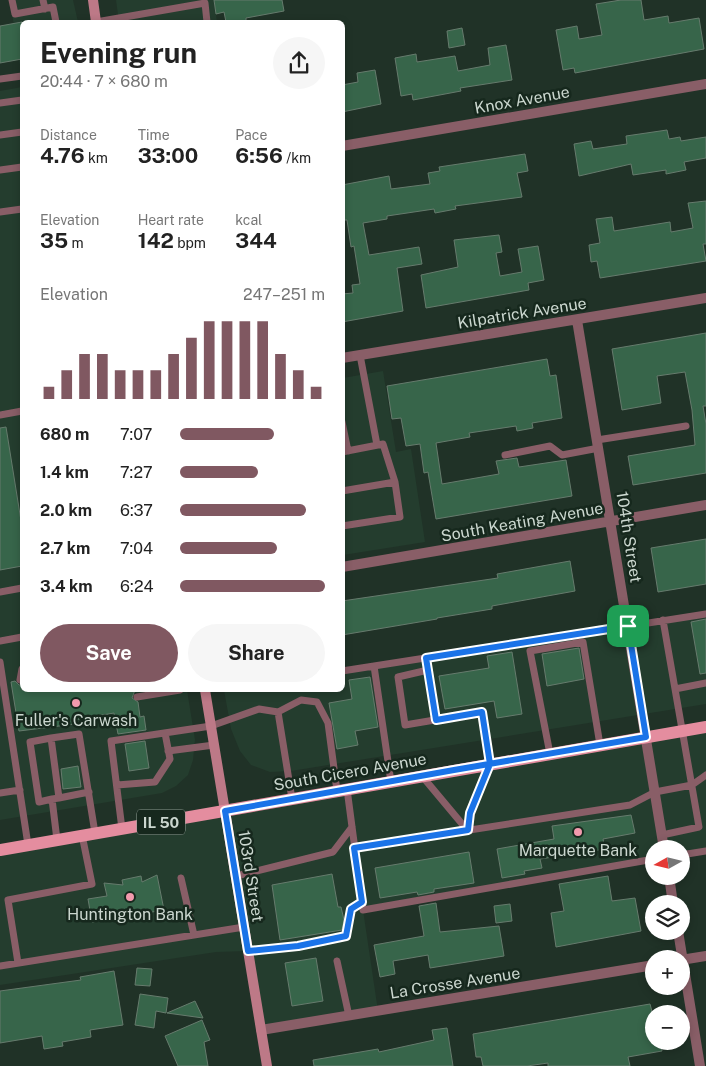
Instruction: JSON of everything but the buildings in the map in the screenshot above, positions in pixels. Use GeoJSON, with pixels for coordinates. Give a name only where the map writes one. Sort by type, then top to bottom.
{"type":"FeatureCollection","features":[{"type":"Feature","properties":{"kind":"main road"},"geometry":{"type":"LineString","coordinates":[[93,0],[96,20]]}},
{"type":"Feature","properties":{"kind":"main road","name":"103rd Street"},"geometry":{"type":"LineString","coordinates":[[207,692],[211,726],[266,1066]]}},
{"type":"Feature","properties":{"kind":"main road","name":"South Cicero Avenue"},"geometry":{"type":"LineString","coordinates":[[0,850],[706,727]]}},
{"type":"Feature","properties":{"kind":"street","name":"Knox Avenue"},"geometry":{"type":"LineString","coordinates":[[345,145],[706,84]]}},
{"type":"Feature","properties":{"kind":"street","name":"Kilpatrick Avenue"},"geometry":{"type":"LineString","coordinates":[[345,358],[706,298]]}},
{"type":"Feature","properties":{"kind":"street","name":"104th Street"},"geometry":{"type":"LineString","coordinates":[[577,320],[663,840]]}},
{"type":"Feature","properties":{"kind":"street","name":"South Keating Avenue"},"geometry":{"type":"LineString","coordinates":[[345,566],[706,506]]}},
{"type":"Feature","properties":{"kind":"street"},"geometry":{"type":"LineString","coordinates":[[690,959],[706,956]]}},
{"type":"Feature","properties":{"kind":"street","name":"La Crosse Avenue"},"geometry":{"type":"LineString","coordinates":[[261,1030],[645,966]]}},
{"type":"Feature","properties":{"kind":"street"},"geometry":{"type":"LineString","coordinates":[[688,995],[700,1066]]}},
{"type":"Feature","properties":{"kind":"lane"},"geometry":{"type":"LineString","coordinates":[[12,0],[15,14],[53,7],[56,20]]}},
{"type":"Feature","properties":{"kind":"lane"},"geometry":{"type":"LineString","coordinates":[[43,0],[45,9]]}},
{"type":"Feature","properties":{"kind":"lane"},"geometry":{"type":"LineString","coordinates":[[107,20],[205,3],[208,20]]}},
{"type":"Feature","properties":{"kind":"lane"},"geometry":{"type":"LineString","coordinates":[[0,79],[20,76]]}},
{"type":"Feature","properties":{"kind":"lane"},"geometry":{"type":"LineString","coordinates":[[0,103],[20,100]]}},
{"type":"Feature","properties":{"kind":"lane"},"geometry":{"type":"LineString","coordinates":[[0,135],[20,132]]}},
{"type":"Feature","properties":{"kind":"lane"},"geometry":{"type":"LineString","coordinates":[[0,170],[20,167]]}},
{"type":"Feature","properties":{"kind":"lane"},"geometry":{"type":"LineString","coordinates":[[0,212],[20,209]]}},
{"type":"Feature","properties":{"kind":"lane"},"geometry":{"type":"LineString","coordinates":[[360,355],[377,445]]}},
{"type":"Feature","properties":{"kind":"lane"},"geometry":{"type":"LineString","coordinates":[[0,415],[20,411]]}},
{"type":"Feature","properties":{"kind":"lane"},"geometry":{"type":"LineString","coordinates":[[505,455],[550,446],[562,455],[598,444],[686,426]]}},
{"type":"Feature","properties":{"kind":"lane"},"geometry":{"type":"LineString","coordinates":[[345,451],[383,444],[395,482],[400,517],[345,526]]}},
{"type":"Feature","properties":{"kind":"lane"},"geometry":{"type":"LineString","coordinates":[[345,490],[395,482]]}},
{"type":"Feature","properties":{"kind":"lane"},"geometry":{"type":"LineString","coordinates":[[0,592],[20,588]]}},
{"type":"Feature","properties":{"kind":"lane"},"geometry":{"type":"LineString","coordinates":[[345,671],[706,614]]}},
{"type":"Feature","properties":{"kind":"lane"},"geometry":{"type":"LineString","coordinates":[[662,835],[699,827],[663,620]]}},
{"type":"Feature","properties":{"kind":"lane"},"geometry":{"type":"LineString","coordinates":[[0,641],[20,637]]}},
{"type":"Feature","properties":{"kind":"lane"},"geometry":{"type":"LineString","coordinates":[[550,754],[530,651],[574,643],[583,642],[600,745]]}},
{"type":"Feature","properties":{"kind":"lane"},"geometry":{"type":"LineString","coordinates":[[426,658],[436,720]]}},
{"type":"Feature","properties":{"kind":"lane"},"geometry":{"type":"LineString","coordinates":[[0,662],[4,710],[20,790],[28,845]]}},
{"type":"Feature","properties":{"kind":"lane"},"geometry":{"type":"LineString","coordinates":[[374,666],[391,782]]}},
{"type":"Feature","properties":{"kind":"lane"},"geometry":{"type":"LineString","coordinates":[[428,670],[398,677],[406,725],[482,712],[490,764],[470,813],[468,830]]}},
{"type":"Feature","properties":{"kind":"lane"},"geometry":{"type":"LineString","coordinates":[[675,689],[706,684]]}},
{"type":"Feature","properties":{"kind":"lane"},"geometry":{"type":"LineString","coordinates":[[137,697],[155,692]]}},
{"type":"Feature","properties":{"kind":"lane"},"geometry":{"type":"LineString","coordinates":[[122,828],[111,742],[211,726],[259,709],[278,712],[301,700],[317,702],[328,723],[352,827],[363,910],[645,862]]}},
{"type":"Feature","properties":{"kind":"lane"},"geometry":{"type":"LineString","coordinates":[[278,712],[292,799]]}},
{"type":"Feature","properties":{"kind":"lane"},"geometry":{"type":"LineString","coordinates":[[117,785],[155,782],[170,759],[165,733]]}},
{"type":"Feature","properties":{"kind":"lane"},"geometry":{"type":"LineString","coordinates":[[89,792],[39,802],[30,742],[79,734],[89,792],[95,833]]}},
{"type":"Feature","properties":{"kind":"lane"},"geometry":{"type":"LineString","coordinates":[[51,738],[58,840]]}},
{"type":"Feature","properties":{"kind":"lane"},"geometry":{"type":"LineString","coordinates":[[168,751],[214,745]]}},
{"type":"Feature","properties":{"kind":"lane"},"geometry":{"type":"LineString","coordinates":[[354,848],[630,805],[655,792],[692,785],[706,775]]}},
{"type":"Feature","properties":{"kind":"lane"},"geometry":{"type":"LineString","coordinates":[[422,776],[468,830]]}},
{"type":"Feature","properties":{"kind":"lane"},"geometry":{"type":"LineString","coordinates":[[0,793],[20,790]]}},
{"type":"Feature","properties":{"kind":"lane"},"geometry":{"type":"LineString","coordinates":[[236,876],[333,852],[352,827]]}},
{"type":"Feature","properties":{"kind":"lane"},"geometry":{"type":"LineString","coordinates":[[18,963],[8,900],[92,884],[82,835]]}},
{"type":"Feature","properties":{"kind":"lane"},"geometry":{"type":"LineString","coordinates":[[690,854],[706,851]]}},
{"type":"Feature","properties":{"kind":"lane"},"geometry":{"type":"LineString","coordinates":[[181,878],[194,935]]}},
{"type":"Feature","properties":{"kind":"lane"},"geometry":{"type":"LineString","coordinates":[[248,951],[298,946],[346,936],[351,909],[362,902]]}},
{"type":"Feature","properties":{"kind":"lane"},"geometry":{"type":"LineString","coordinates":[[0,966],[244,927]]}},
{"type":"Feature","properties":{"kind":"lane"},"geometry":{"type":"LineString","coordinates":[[337,961],[348,1016]]}},
{"type":"Feature","properties":{"kind":"shaded area"},"geometry":{"type":"Polygon","coordinates":[[[10,0],[73,0],[78,20],[20,20],[20,65],[10,0]]]}},
{"type":"Feature","properties":{"kind":"shaded area"},"geometry":{"type":"Polygon","coordinates":[[[116,0],[214,0],[217,20],[119,20],[116,0]]]}},
{"type":"Feature","properties":{"kind":"shaded area"},"geometry":{"type":"Polygon","coordinates":[[[20,87],[20,692],[187,692],[195,740],[193,760],[188,775],[176,786],[162,793],[0,820],[0,91],[20,87]]]}},
{"type":"Feature","properties":{"kind":"shaded area"},"geometry":{"type":"Polygon","coordinates":[[[383,371],[396,452],[411,449],[425,542],[345,555],[345,378],[383,371]]]}},
{"type":"Feature","properties":{"kind":"shaded area"},"geometry":{"type":"Polygon","coordinates":[[[706,614],[706,704],[291,771],[270,772],[251,765],[240,751],[231,729],[224,692],[345,692],[345,671],[706,614]]]}},
{"type":"Feature","properties":{"kind":"shaded area"},"geometry":{"type":"Polygon","coordinates":[[[706,727],[706,851],[690,854],[690,840],[645,840],[645,861],[363,910],[378,1011],[261,1030],[247,951],[216,952],[0,985],[0,850],[706,727]]]}},
{"type":"Feature","properties":{"kind":"place","name":"Fuller's Carwash"},"geometry":{"type":"Point","coordinates":[76,703]}},
{"type":"Feature","properties":{"kind":"place","name":"Marquette Bank"},"geometry":{"type":"Point","coordinates":[578,832]}},
{"type":"Feature","properties":{"kind":"place","name":"Huntington Bank"},"geometry":{"type":"Point","coordinates":[130,897]}},
{"type":"Feature","properties":{"kind":"route"},"geometry":{"type":"LineString","coordinates":[[628,626],[426,658],[436,720],[482,712],[490,764],[470,813],[468,830],[354,848],[362,902],[351,909],[346,936],[298,946],[248,951],[225,811],[454,770],[490,764],[550,754],[646,737],[628,626]]}}]}
